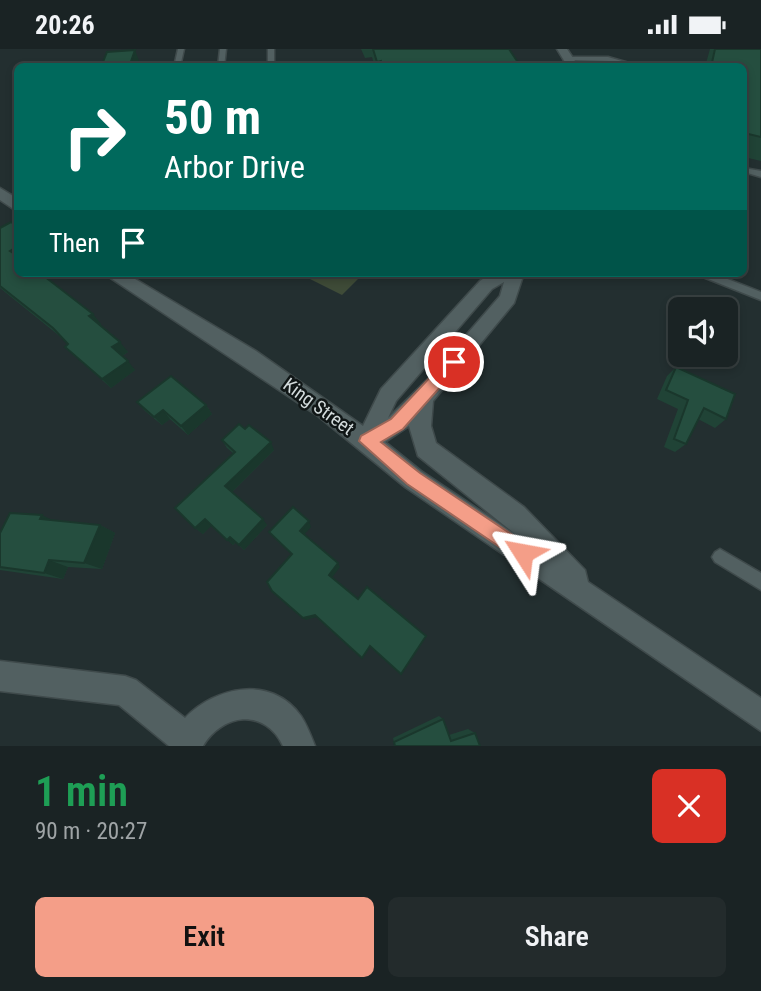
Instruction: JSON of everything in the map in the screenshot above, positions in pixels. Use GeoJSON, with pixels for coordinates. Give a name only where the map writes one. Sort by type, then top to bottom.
{"type":"FeatureCollection","features":[{"type":"Feature","properties":{"kind":"street","name":"King Street"},"geometry":{"type":"LineString","coordinates":[[126,277],[249,357],[367,441],[413,478],[761,716]]}},
{"type":"Feature","properties":{"kind":"street"},"geometry":{"type":"LineString","coordinates":[[367,441],[388,395],[486,285],[498,277]]}},
{"type":"Feature","properties":{"kind":"street"},"geometry":{"type":"LineString","coordinates":[[367,441],[397,424],[423,397],[508,298],[514,277]]}},
{"type":"Feature","properties":{"kind":"street"},"geometry":{"type":"LineString","coordinates":[[423,397],[420,426],[426,449],[515,516],[610,613]]}},
{"type":"Feature","properties":{"kind":"street"},"geometry":{"type":"LineString","coordinates":[[0,676],[125,691],[186,743],[208,717],[233,703],[251,701],[271,707],[293,729],[299,746]]}},
{"type":"Feature","properties":{"kind":"lane"},"geometry":{"type":"LineString","coordinates":[[568,58],[608,59],[624,63]]}},
{"type":"Feature","properties":{"kind":"lane"},"geometry":{"type":"LineString","coordinates":[[712,277],[761,296]]}},
{"type":"Feature","properties":{"kind":"lane"},"geometry":{"type":"LineString","coordinates":[[720,557],[761,582]]}},
{"type":"Feature","properties":{"kind":"green space"},"geometry":{"type":"Polygon","coordinates":[[[306,277],[360,277],[342,295],[306,277]]]}},
{"type":"Feature","properties":{"kind":"building"},"geometry":{"type":"Polygon","coordinates":[[[373,49],[509,49],[518,63],[381,61],[377,62],[373,49]]]}},
{"type":"Feature","properties":{"kind":"building"},"geometry":{"type":"Polygon","coordinates":[[[715,49],[761,49],[761,137],[747,134],[747,63],[712,63],[715,49]]]}},
{"type":"Feature","properties":{"kind":"building"},"geometry":{"type":"Polygon","coordinates":[[[135,50],[130,63],[103,63],[107,52],[135,50]]]}},
{"type":"Feature","properties":{"kind":"building"},"geometry":{"type":"Polygon","coordinates":[[[11,222],[14,224],[14,248],[10,251],[14,254],[14,277],[45,277],[93,314],[89,316],[120,342],[112,347],[128,361],[102,379],[65,347],[68,344],[53,328],[0,286],[0,228],[11,222]]]}},
{"type":"Feature","properties":{"kind":"building"},"geometry":{"type":"Polygon","coordinates":[[[676,367],[735,394],[726,419],[704,408],[686,444],[674,439],[688,400],[666,390],[676,367]]]}},
{"type":"Feature","properties":{"kind":"building"},"geometry":{"type":"Polygon","coordinates":[[[171,376],[206,405],[181,426],[163,410],[154,417],[137,402],[171,376]]]}},
{"type":"Feature","properties":{"kind":"building"},"geometry":{"type":"Polygon","coordinates":[[[239,424],[245,429],[249,425],[271,442],[225,486],[263,519],[239,545],[230,537],[227,540],[205,519],[195,528],[175,508],[235,452],[222,440],[239,424]]]}},
{"type":"Feature","properties":{"kind":"building"},"geometry":{"type":"Polygon","coordinates":[[[293,507],[309,521],[300,531],[338,563],[329,575],[358,599],[367,587],[426,636],[401,674],[370,646],[362,658],[315,615],[303,618],[272,591],[267,582],[292,554],[269,532],[293,507]]]}},
{"type":"Feature","properties":{"kind":"building"},"geometry":{"type":"Polygon","coordinates":[[[10,513],[42,515],[40,519],[100,525],[84,563],[49,560],[44,573],[0,567],[0,533],[10,513]]]}},
{"type":"Feature","properties":{"kind":"building"},"geometry":{"type":"Polygon","coordinates":[[[443,719],[451,741],[475,733],[480,746],[395,746],[394,742],[443,719]]]}},
{"type":"Feature","properties":{"kind":"route"},"geometry":{"type":"LineString","coordinates":[[454,362],[397,424],[367,441],[413,478],[523,553]]}}]}
